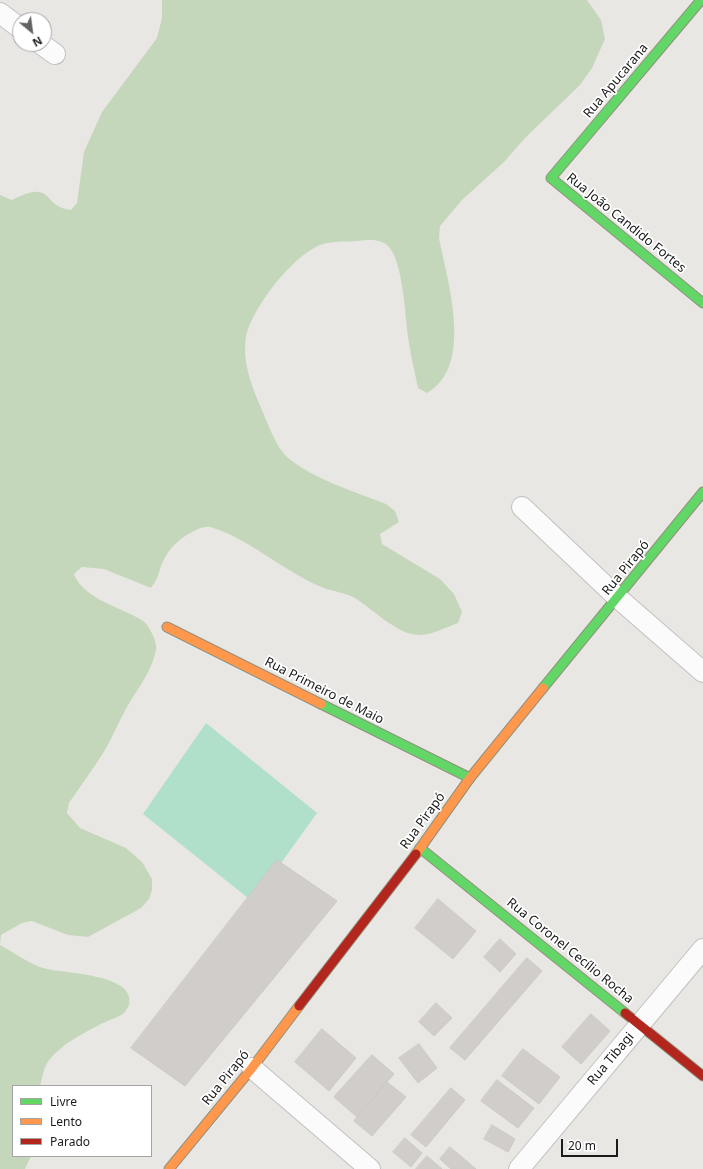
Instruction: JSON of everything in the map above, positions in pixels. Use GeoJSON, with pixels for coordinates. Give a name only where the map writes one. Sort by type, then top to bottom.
{"type":"FeatureCollection","features":[{"type":"Feature","properties":{"kind":"street","name":"Rua Apucarana"},"geometry":{"type":"LineString","coordinates":[[552,178],[701,0]]}},
{"type":"Feature","properties":{"kind":"street"},"geometry":{"type":"LineString","coordinates":[[0,13],[12,22]]}},
{"type":"Feature","properties":{"kind":"street","name":"Rua João Candido Fortes"},"geometry":{"type":"LineString","coordinates":[[552,178],[703,303]]}},
{"type":"Feature","properties":{"kind":"street","name":"Rua Pirapó"},"geometry":{"type":"LineString","coordinates":[[169,1169],[252,1068],[420,848],[470,778],[703,492]]}},
{"type":"Feature","properties":{"kind":"street"},"geometry":{"type":"LineString","coordinates":[[522,508],[618,598],[703,672]]}},
{"type":"Feature","properties":{"kind":"street","name":"Rua Primeiro de Maio"},"geometry":{"type":"LineString","coordinates":[[167,627],[470,778]]}},
{"type":"Feature","properties":{"kind":"street","name":"Rua Coronel Cecílio Rocha"},"geometry":{"type":"LineString","coordinates":[[420,848],[703,1076]]}},
{"type":"Feature","properties":{"kind":"street","name":"Rua Tibagi"},"geometry":{"type":"LineString","coordinates":[[519,1169],[703,949]]}},
{"type":"Feature","properties":{"kind":"street"},"geometry":{"type":"LineString","coordinates":[[252,1068],[370,1169]]}},
{"type":"Feature","properties":{"kind":"green space"},"geometry":{"type":"Polygon","coordinates":[[[162,0],[587,0],[601,20],[605,39],[592,68],[580,85],[526,137],[504,162],[462,200],[440,226],[439,238],[454,321],[454,343],[450,363],[442,380],[427,393],[418,388],[410,349],[401,278],[393,254],[388,246],[385,243],[377,241],[331,242],[312,249],[287,270],[265,297],[256,312],[246,337],[245,356],[251,384],[279,448],[288,458],[310,473],[386,504],[395,511],[399,522],[380,534],[382,544],[440,579],[454,594],[462,612],[458,623],[424,635],[405,632],[390,624],[353,597],[323,588],[306,580],[237,538],[208,527],[192,532],[180,539],[171,548],[161,566],[157,579],[151,588],[104,569],[82,567],[74,574],[79,583],[95,597],[143,621],[148,626],[152,634],[156,643],[156,650],[148,672],[127,707],[105,750],[69,803],[67,813],[80,828],[126,848],[142,862],[152,879],[152,890],[149,899],[141,908],[88,937],[68,935],[32,921],[22,923],[1,935],[0,945],[0,195],[12,200],[26,194],[35,192],[42,193],[55,204],[62,208],[71,210],[77,203],[84,152],[102,112],[157,38],[162,18],[162,0]]]}},
{"type":"Feature","properties":{"kind":"green space"},"geometry":{"type":"Polygon","coordinates":[[[206,723],[317,813],[253,902],[143,814],[206,723]]]}},
{"type":"Feature","properties":{"kind":"green space"},"geometry":{"type":"Polygon","coordinates":[[[0,945],[29,962],[47,969],[82,974],[111,981],[122,987],[128,995],[129,1005],[124,1013],[80,1035],[57,1051],[46,1065],[40,1085],[12,1085],[12,1157],[31,1157],[25,1169],[0,1169],[0,945]]]}},
{"type":"Feature","properties":{"kind":"building"},"geometry":{"type":"Polygon","coordinates":[[[277,860],[337,901],[185,1086],[131,1048],[277,860]]]}},
{"type":"Feature","properties":{"kind":"building"},"geometry":{"type":"Polygon","coordinates":[[[438,899],[476,931],[453,959],[415,928],[438,899]]]}},
{"type":"Feature","properties":{"kind":"building"},"geometry":{"type":"Polygon","coordinates":[[[500,939],[516,954],[500,972],[484,957],[500,939]]]}},
{"type":"Feature","properties":{"kind":"building"},"geometry":{"type":"Polygon","coordinates":[[[527,958],[542,971],[465,1060],[450,1048],[527,958]]]}},
{"type":"Feature","properties":{"kind":"building"},"geometry":{"type":"Polygon","coordinates":[[[436,1003],[452,1018],[434,1036],[419,1022],[436,1003]]]}},
{"type":"Feature","properties":{"kind":"building"},"geometry":{"type":"Polygon","coordinates":[[[591,1014],[610,1031],[581,1064],[562,1047],[591,1014]]]}},
{"type":"Feature","properties":{"kind":"building"},"geometry":{"type":"Polygon","coordinates":[[[322,1029],[356,1058],[329,1091],[295,1062],[322,1029]]]}},
{"type":"Feature","properties":{"kind":"building"},"geometry":{"type":"Polygon","coordinates":[[[419,1044],[437,1068],[418,1083],[399,1058],[419,1044]]]}},
{"type":"Feature","properties":{"kind":"building"},"geometry":{"type":"Polygon","coordinates":[[[523,1049],[560,1077],[539,1104],[502,1076],[523,1049]]]}},
{"type":"Feature","properties":{"kind":"building"},"geometry":{"type":"Polygon","coordinates":[[[372,1055],[394,1074],[357,1117],[334,1097],[372,1055]]]}},
{"type":"Feature","properties":{"kind":"building"},"geometry":{"type":"Polygon","coordinates":[[[497,1080],[534,1108],[518,1128],[481,1101],[497,1080]]]}},
{"type":"Feature","properties":{"kind":"building"},"geometry":{"type":"Polygon","coordinates":[[[387,1082],[406,1097],[372,1136],[354,1121],[387,1082]]]}},
{"type":"Feature","properties":{"kind":"building"},"geometry":{"type":"Polygon","coordinates":[[[451,1088],[465,1100],[426,1147],[411,1135],[451,1088]]]}},
{"type":"Feature","properties":{"kind":"building"},"geometry":{"type":"Polygon","coordinates":[[[492,1125],[515,1139],[508,1152],[484,1139],[492,1125]]]}},
{"type":"Feature","properties":{"kind":"building"},"geometry":{"type":"Polygon","coordinates":[[[405,1138],[422,1153],[411,1167],[393,1152],[405,1138]]]}},
{"type":"Feature","properties":{"kind":"building"},"geometry":{"type":"Polygon","coordinates":[[[450,1147],[476,1169],[451,1169],[440,1159],[450,1147]]]}},
{"type":"Feature","properties":{"kind":"building"},"geometry":{"type":"Polygon","coordinates":[[[427,1156],[442,1169],[416,1169],[427,1156]]]}},
{"type":"Feature","properties":{"kind":"traffic: fast"},"geometry":{"type":"LineString","coordinates":[[701,0],[551,178],[703,303]]}},
{"type":"Feature","properties":{"kind":"traffic: fast"},"geometry":{"type":"LineString","coordinates":[[543,688],[703,492]]}},
{"type":"Feature","properties":{"kind":"traffic: fast"},"geometry":{"type":"LineString","coordinates":[[321,704],[470,778]]}},
{"type":"Feature","properties":{"kind":"traffic: fast"},"geometry":{"type":"LineString","coordinates":[[420,848],[625,1013]]}},
{"type":"Feature","properties":{"kind":"traffic: slow"},"geometry":{"type":"LineString","coordinates":[[167,627],[321,704]]}},
{"type":"Feature","properties":{"kind":"traffic: slow"},"geometry":{"type":"LineString","coordinates":[[416,854],[470,778],[543,688]]}},
{"type":"Feature","properties":{"kind":"traffic: slow"},"geometry":{"type":"LineString","coordinates":[[169,1169],[252,1068],[299,1006]]}},
{"type":"Feature","properties":{"kind":"traffic: jam"},"geometry":{"type":"LineString","coordinates":[[299,1006],[416,854]]}},
{"type":"Feature","properties":{"kind":"traffic: jam"},"geometry":{"type":"LineString","coordinates":[[625,1013],[703,1076]]}}]}
